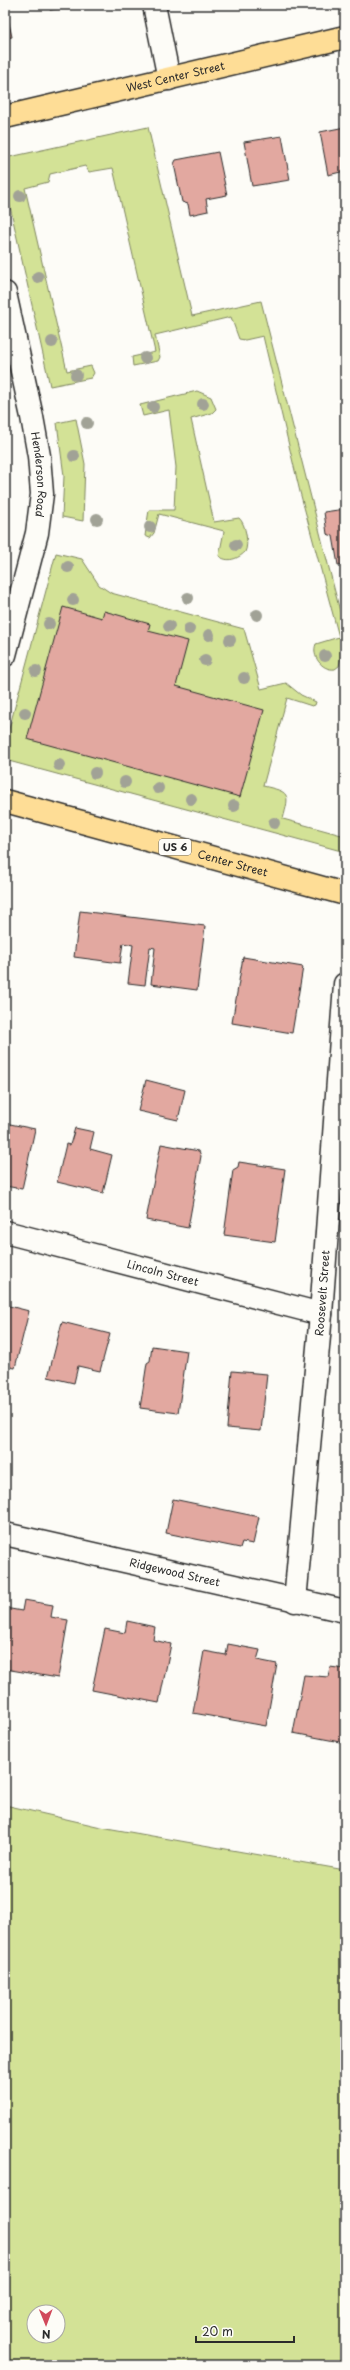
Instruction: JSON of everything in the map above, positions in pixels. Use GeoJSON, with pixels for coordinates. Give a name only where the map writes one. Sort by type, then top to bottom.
{"type":"FeatureCollection","features":[{"type":"Feature","properties":{"kind":"main road","name":"West Center Street"},"geometry":{"type":"LineString","coordinates":[[5,117],[345,37]]}},
{"type":"Feature","properties":{"kind":"main road","name":"Center Street"},"geometry":{"type":"LineString","coordinates":[[5,801],[345,894]]}},
{"type":"Feature","properties":{"kind":"street"},"geometry":{"type":"LineString","coordinates":[[154,5],[169,78]]}},
{"type":"Feature","properties":{"kind":"street","name":"Henderson Road"},"geometry":{"type":"LineString","coordinates":[[5,294],[36,443],[42,494],[37,533],[5,655]]}},
{"type":"Feature","properties":{"kind":"street","name":"Roosevelt Street"},"geometry":{"type":"LineString","coordinates":[[295,1601],[321,1314],[345,984]]}},
{"type":"Feature","properties":{"kind":"street","name":"Lincoln Street"},"geometry":{"type":"LineString","coordinates":[[5,1232],[321,1314]]}},
{"type":"Feature","properties":{"kind":"street","name":"Ridgewood Street"},"geometry":{"type":"LineString","coordinates":[[5,1534],[345,1612]]}},
{"type":"Feature","properties":{"kind":"green space"},"geometry":{"type":"Polygon","coordinates":[[[148,127],[192,316],[261,301],[345,631],[345,649],[343,649],[339,666],[335,669],[326,668],[316,658],[316,644],[339,637],[300,492],[263,336],[245,340],[239,339],[231,317],[155,335],[160,357],[158,361],[133,366],[132,357],[155,352],[113,168],[89,172],[85,166],[50,174],[48,182],[25,188],[67,371],[91,366],[94,373],[91,378],[50,386],[5,184],[5,158],[148,127]]]}},
{"type":"Feature","properties":{"kind":"green space"},"geometry":{"type":"Polygon","coordinates":[[[197,391],[211,397],[216,409],[212,413],[191,419],[214,522],[239,518],[246,535],[247,545],[245,552],[239,557],[229,560],[219,556],[224,531],[159,514],[154,533],[150,538],[145,536],[149,510],[174,510],[176,467],[169,410],[143,416],[140,405],[197,391]]]}},
{"type":"Feature","properties":{"kind":"green space"},"geometry":{"type":"Polygon","coordinates":[[[76,419],[85,464],[83,521],[62,517],[64,476],[57,423],[76,419]]]}},
{"type":"Feature","properties":{"kind":"green space"},"geometry":{"type":"Polygon","coordinates":[[[56,553],[82,559],[99,585],[111,593],[244,629],[261,689],[286,683],[301,695],[316,702],[315,705],[312,706],[287,698],[263,786],[278,790],[286,795],[287,804],[283,819],[345,836],[345,852],[5,760],[5,744],[56,553]]]}},
{"type":"Feature","properties":{"kind":"green space"},"geometry":{"type":"Polygon","coordinates":[[[5,1805],[101,1827],[345,1870],[345,2365],[5,2365],[5,1805]]]}},
{"type":"Feature","properties":{"kind":"building"},"geometry":{"type":"Polygon","coordinates":[[[5,5],[12,37],[5,38],[5,5]]]}},
{"type":"Feature","properties":{"kind":"building"},"geometry":{"type":"Polygon","coordinates":[[[49,5],[90,5],[50,10],[49,5]]]}},
{"type":"Feature","properties":{"kind":"building"},"geometry":{"type":"Polygon","coordinates":[[[345,127],[345,171],[328,175],[320,132],[345,127]]]}},
{"type":"Feature","properties":{"kind":"building"},"geometry":{"type":"Polygon","coordinates":[[[282,136],[290,180],[252,186],[244,142],[282,136]]]}},
{"type":"Feature","properties":{"kind":"building"},"geometry":{"type":"Polygon","coordinates":[[[218,152],[227,195],[206,199],[208,211],[190,215],[188,204],[182,202],[174,164],[176,160],[218,152]]]}},
{"type":"Feature","properties":{"kind":"building"},"geometry":{"type":"Polygon","coordinates":[[[345,509],[345,564],[338,565],[333,536],[327,534],[324,512],[345,509]]]}},
{"type":"Feature","properties":{"kind":"building"},"geometry":{"type":"Polygon","coordinates":[[[63,607],[102,618],[104,611],[150,624],[148,631],[188,641],[176,686],[264,710],[240,797],[27,739],[63,607]]]}},
{"type":"Feature","properties":{"kind":"building"},"geometry":{"type":"Polygon","coordinates":[[[80,911],[205,926],[197,990],[151,984],[155,948],[150,947],[145,985],[128,983],[133,945],[123,943],[120,963],[74,957],[80,911]]]}},
{"type":"Feature","properties":{"kind":"building"},"geometry":{"type":"Polygon","coordinates":[[[243,957],[303,967],[292,1033],[232,1023],[243,957]]]}},
{"type":"Feature","properties":{"kind":"building"},"geometry":{"type":"Polygon","coordinates":[[[146,1080],[185,1090],[178,1120],[138,1111],[146,1080]]]}},
{"type":"Feature","properties":{"kind":"building"},"geometry":{"type":"Polygon","coordinates":[[[5,1123],[35,1129],[22,1189],[5,1186],[5,1123]]]}},
{"type":"Feature","properties":{"kind":"building"},"geometry":{"type":"Polygon","coordinates":[[[75,1128],[94,1132],[90,1149],[112,1155],[103,1193],[57,1182],[66,1144],[70,1145],[75,1128]]]}},
{"type":"Feature","properties":{"kind":"building"},"geometry":{"type":"Polygon","coordinates":[[[161,1144],[199,1151],[201,1156],[188,1228],[146,1220],[161,1144]]]}},
{"type":"Feature","properties":{"kind":"building"},"geometry":{"type":"Polygon","coordinates":[[[239,1162],[285,1169],[275,1242],[224,1235],[233,1170],[238,1167],[239,1162]]]}},
{"type":"Feature","properties":{"kind":"building"},"geometry":{"type":"Polygon","coordinates":[[[5,1305],[29,1311],[15,1368],[5,1366],[5,1305]]]}},
{"type":"Feature","properties":{"kind":"building"},"geometry":{"type":"Polygon","coordinates":[[[62,1322],[110,1334],[100,1371],[78,1366],[74,1383],[48,1377],[62,1322]]]}},
{"type":"Feature","properties":{"kind":"building"},"geometry":{"type":"Polygon","coordinates":[[[152,1346],[187,1351],[178,1413],[140,1408],[147,1363],[150,1361],[152,1346]]]}},
{"type":"Feature","properties":{"kind":"building"},"geometry":{"type":"Polygon","coordinates":[[[232,1371],[267,1374],[261,1431],[227,1428],[232,1371]]]}},
{"type":"Feature","properties":{"kind":"building"},"geometry":{"type":"Polygon","coordinates":[[[173,1499],[259,1517],[253,1544],[242,1542],[240,1548],[166,1533],[173,1499]]]}},
{"type":"Feature","properties":{"kind":"building"},"geometry":{"type":"Polygon","coordinates":[[[24,1600],[53,1605],[51,1617],[68,1620],[58,1678],[5,1669],[5,1608],[22,1611],[24,1600]]]}},
{"type":"Feature","properties":{"kind":"building"},"geometry":{"type":"Polygon","coordinates":[[[127,1621],[155,1627],[153,1640],[171,1644],[159,1703],[92,1690],[105,1629],[125,1633],[127,1621]]]}},
{"type":"Feature","properties":{"kind":"building"},"geometry":{"type":"Polygon","coordinates":[[[228,1644],[260,1650],[257,1660],[277,1664],[266,1726],[193,1713],[204,1651],[226,1655],[228,1644]]]}},
{"type":"Feature","properties":{"kind":"building"},"geometry":{"type":"Polygon","coordinates":[[[330,1667],[345,1669],[345,1743],[293,1733],[304,1675],[328,1677],[330,1667]]]}}]}
